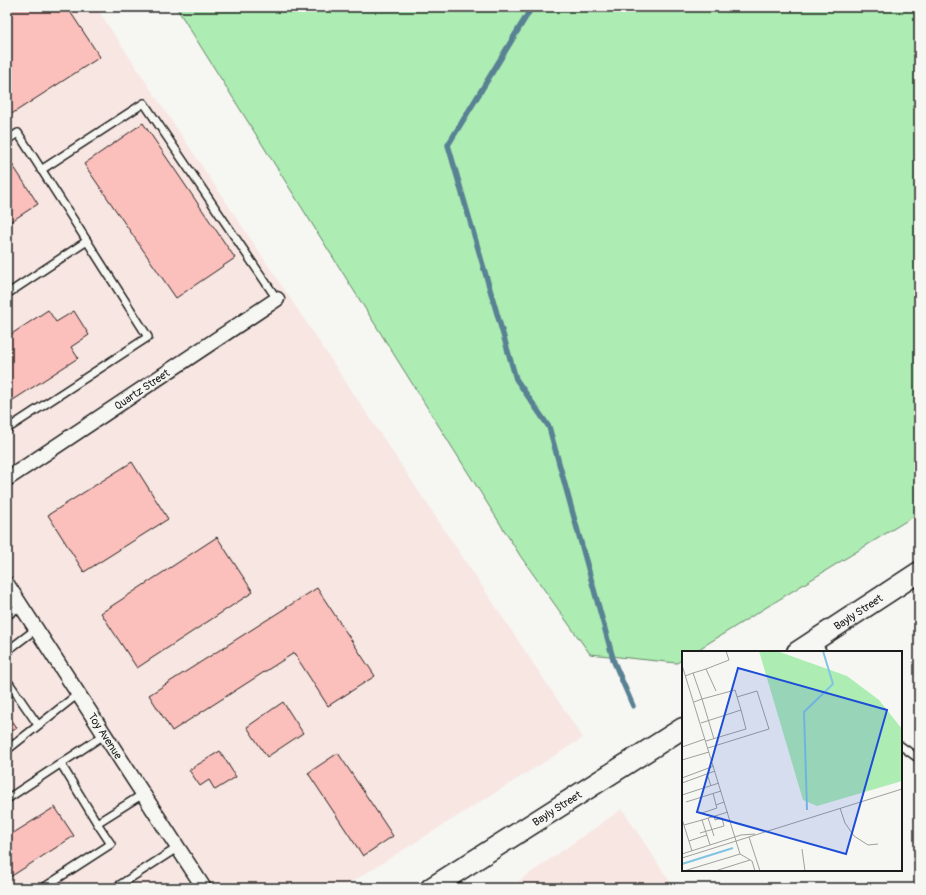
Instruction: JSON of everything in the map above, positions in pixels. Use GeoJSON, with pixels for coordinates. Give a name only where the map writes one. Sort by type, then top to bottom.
{"type":"FeatureCollection","features":[{"type":"Feature","properties":{"kind":"main road","name":"Bayly Street"},"geometry":{"type":"LineString","coordinates":[[801,651],[819,646],[919,572]]}},
{"type":"Feature","properties":{"kind":"main road","name":"Bayly Street"},"geometry":{"type":"LineString","coordinates":[[431,888],[682,729]]}},
{"type":"Feature","properties":{"kind":"street","name":"Quartz Street"},"geometry":{"type":"LineString","coordinates":[[7,479],[277,299]]}},
{"type":"Feature","properties":{"kind":"street","name":"Toy Avenue"},"geometry":{"type":"LineString","coordinates":[[7,584],[204,888]]}},
{"type":"Feature","properties":{"kind":"lane"},"geometry":{"type":"LineString","coordinates":[[41,170],[144,103],[277,299]]}},
{"type":"Feature","properties":{"kind":"lane"},"geometry":{"type":"LineString","coordinates":[[7,140],[18,133],[148,337],[7,429]]}},
{"type":"Feature","properties":{"kind":"lane"},"geometry":{"type":"LineString","coordinates":[[7,294],[87,241]]}},
{"type":"Feature","properties":{"kind":"lane"},"geometry":{"type":"LineString","coordinates":[[7,616],[21,605]]}},
{"type":"Feature","properties":{"kind":"lane"},"geometry":{"type":"LineString","coordinates":[[7,651],[36,629]]}},
{"type":"Feature","properties":{"kind":"lane"},"geometry":{"type":"LineString","coordinates":[[7,680],[38,725]]}},
{"type":"Feature","properties":{"kind":"lane"},"geometry":{"type":"LineString","coordinates":[[7,750],[78,694]]}},
{"type":"Feature","properties":{"kind":"lane"},"geometry":{"type":"LineString","coordinates":[[7,799],[104,735]]}},
{"type":"Feature","properties":{"kind":"lane"},"geometry":{"type":"LineString","coordinates":[[902,747],[919,759]]}},
{"type":"Feature","properties":{"kind":"lane"},"geometry":{"type":"LineString","coordinates":[[43,888],[111,844],[60,764]]}},
{"type":"Feature","properties":{"kind":"lane"},"geometry":{"type":"LineString","coordinates":[[98,824],[143,794]]}},
{"type":"Feature","properties":{"kind":"lane"},"geometry":{"type":"LineString","coordinates":[[115,888],[177,848]]}},
{"type":"Feature","properties":{"kind":"shaded area"},"geometry":{"type":"Polygon","coordinates":[[[7,7],[96,7],[583,738],[342,888],[7,888],[7,7]]]}},
{"type":"Feature","properties":{"kind":"shaded area"},"geometry":{"type":"Polygon","coordinates":[[[622,809],[674,888],[509,888],[622,809]]]}},
{"type":"Feature","properties":{"kind":"green space"},"geometry":{"type":"Polygon","coordinates":[[[176,7],[919,7],[919,513],[696,651],[682,651],[682,660],[677,663],[590,654],[521,557],[176,7]]]}},
{"type":"Feature","properties":{"kind":"building"},"geometry":{"type":"Polygon","coordinates":[[[7,7],[67,7],[100,57],[7,117],[7,7]]]}},
{"type":"Feature","properties":{"kind":"building"},"geometry":{"type":"Polygon","coordinates":[[[143,123],[235,258],[176,298],[84,164],[143,123]]]}},
{"type":"Feature","properties":{"kind":"building"},"geometry":{"type":"Polygon","coordinates":[[[12,164],[38,204],[7,224],[7,167],[12,164]]]}},
{"type":"Feature","properties":{"kind":"building"},"geometry":{"type":"Polygon","coordinates":[[[48,310],[56,322],[74,311],[89,335],[71,347],[78,358],[7,404],[7,337],[48,310]]]}},
{"type":"Feature","properties":{"kind":"building"},"geometry":{"type":"Polygon","coordinates":[[[132,462],[168,519],[84,572],[48,515],[132,462]]]}},
{"type":"Feature","properties":{"kind":"building"},"geometry":{"type":"Polygon","coordinates":[[[217,537],[253,592],[137,668],[101,613],[217,537]]]}},
{"type":"Feature","properties":{"kind":"building"},"geometry":{"type":"Polygon","coordinates":[[[317,588],[375,676],[328,706],[294,653],[172,731],[149,695],[317,588]]]}},
{"type":"Feature","properties":{"kind":"building"},"geometry":{"type":"Polygon","coordinates":[[[283,702],[303,733],[267,757],[247,727],[283,702]]]}},
{"type":"Feature","properties":{"kind":"building"},"geometry":{"type":"Polygon","coordinates":[[[7,712],[17,728],[7,734],[7,712]]]}},
{"type":"Feature","properties":{"kind":"building"},"geometry":{"type":"Polygon","coordinates":[[[220,751],[236,777],[215,790],[209,780],[200,786],[189,770],[220,751]]]}},
{"type":"Feature","properties":{"kind":"building"},"geometry":{"type":"Polygon","coordinates":[[[338,753],[393,836],[363,856],[308,773],[338,753]]]}},
{"type":"Feature","properties":{"kind":"building"},"geometry":{"type":"Polygon","coordinates":[[[55,807],[74,836],[7,879],[7,837],[55,807]]]}},
{"type":"Feature","properties":{"kind":"waterway"},"geometry":{"type":"LineString","coordinates":[[532,7],[448,145],[516,379],[549,427],[614,662],[633,706]]}}]}
